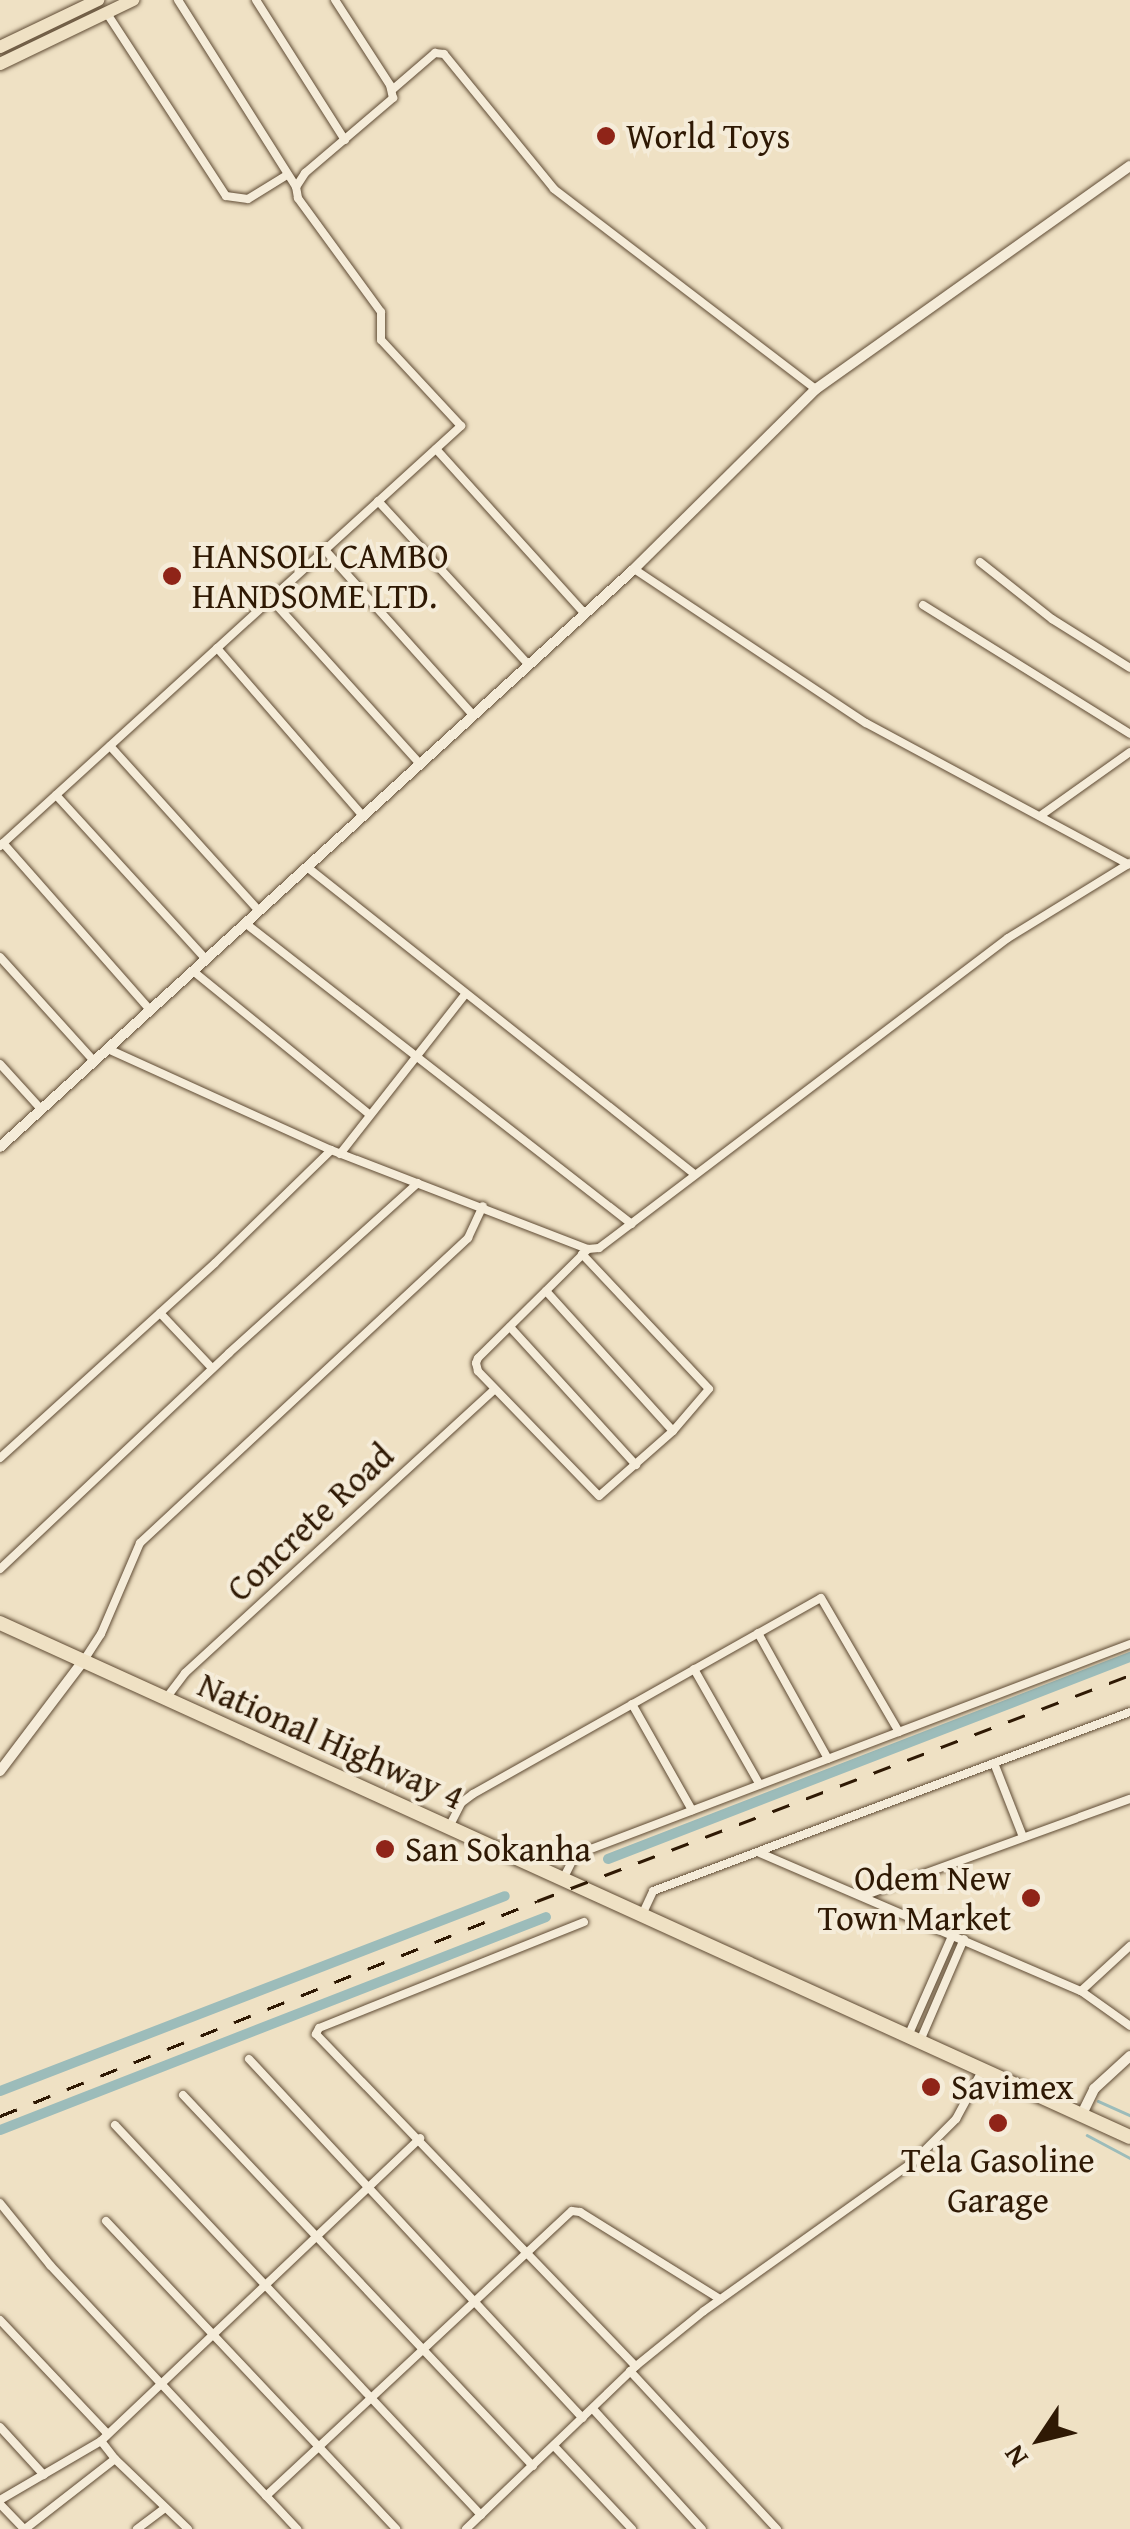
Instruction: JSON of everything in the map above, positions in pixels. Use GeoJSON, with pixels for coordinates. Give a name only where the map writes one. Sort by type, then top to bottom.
{"type":"FeatureCollection","features":[{"type":"Feature","properties":{"kind":"highway","name":"National Highway 4"},"geometry":{"type":"LineString","coordinates":[[0,1623],[1130,2137]]}},
{"type":"Feature","properties":{"kind":"main road"},"geometry":{"type":"LineString","coordinates":[[0,47],[98,0]]}},
{"type":"Feature","properties":{"kind":"main road"},"geometry":{"type":"LineString","coordinates":[[0,64],[133,0]]}},
{"type":"Feature","properties":{"kind":"street"},"geometry":{"type":"LineString","coordinates":[[150,1010],[2,845],[461,426],[381,340],[382,312],[298,198],[296,188],[178,0]]}},
{"type":"Feature","properties":{"kind":"street"},"geometry":{"type":"LineString","coordinates":[[256,0],[345,140]]}},
{"type":"Feature","properties":{"kind":"street"},"geometry":{"type":"LineString","coordinates":[[296,188],[304,174],[392,100],[392,90],[334,0]]}},
{"type":"Feature","properties":{"kind":"street"},"geometry":{"type":"LineString","coordinates":[[108,15],[226,196],[248,199],[287,174]]}},
{"type":"Feature","properties":{"kind":"street"},"geometry":{"type":"LineString","coordinates":[[392,90],[436,54],[444,54],[554,189],[816,389]]}},
{"type":"Feature","properties":{"kind":"street"},"geometry":{"type":"LineString","coordinates":[[0,1147],[585,614],[816,389],[1130,166]]}},
{"type":"Feature","properties":{"kind":"street"},"geometry":{"type":"LineString","coordinates":[[436,449],[585,614]]}},
{"type":"Feature","properties":{"kind":"street"},"geometry":{"type":"LineString","coordinates":[[378,501],[529,664]]}},
{"type":"Feature","properties":{"kind":"street"},"geometry":{"type":"LineString","coordinates":[[325,550],[473,715]]}},
{"type":"Feature","properties":{"kind":"street"},"geometry":{"type":"LineString","coordinates":[[980,562],[1064,627],[1130,668]]}},
{"type":"Feature","properties":{"kind":"street"},"geometry":{"type":"LineString","coordinates":[[634,568],[862,720],[1129,863]]}},
{"type":"Feature","properties":{"kind":"street"},"geometry":{"type":"LineString","coordinates":[[271,599],[420,764]]}},
{"type":"Feature","properties":{"kind":"street"},"geometry":{"type":"LineString","coordinates":[[922,605],[1130,734]]}},
{"type":"Feature","properties":{"kind":"street"},"geometry":{"type":"LineString","coordinates":[[217,648],[363,816]]}},
{"type":"Feature","properties":{"kind":"street"},"geometry":{"type":"LineString","coordinates":[[110,746],[259,911]]}},
{"type":"Feature","properties":{"kind":"street"},"geometry":{"type":"LineString","coordinates":[[1040,816],[1130,752]]}},
{"type":"Feature","properties":{"kind":"street"},"geometry":{"type":"LineString","coordinates":[[56,795],[206,960]]}},
{"type":"Feature","properties":{"kind":"street"},"geometry":{"type":"LineString","coordinates":[[108,1049],[336,1152],[483,1206],[585,1252],[708,1385],[704,1398],[672,1431],[602,1494],[595,1494],[495,1389],[476,1363],[585,1252],[609,1243],[694,1174],[1008,938],[1129,863]]}},
{"type":"Feature","properties":{"kind":"street"},"geometry":{"type":"LineString","coordinates":[[307,867],[464,996],[694,1174]]}},
{"type":"Feature","properties":{"kind":"street"},"geometry":{"type":"LineString","coordinates":[[245,923],[632,1224]]}},
{"type":"Feature","properties":{"kind":"street"},"geometry":{"type":"LineString","coordinates":[[0,957],[94,1061]]}},
{"type":"Feature","properties":{"kind":"street"},"geometry":{"type":"LineString","coordinates":[[193,971],[370,1115]]}},
{"type":"Feature","properties":{"kind":"street"},"geometry":{"type":"LineString","coordinates":[[0,1458],[336,1152],[464,996]]}},
{"type":"Feature","properties":{"kind":"street"},"geometry":{"type":"LineString","coordinates":[[0,1064],[41,1109]]}},
{"type":"Feature","properties":{"kind":"street"},"geometry":{"type":"LineString","coordinates":[[0,1569],[212,1368],[418,1182]]}},
{"type":"Feature","properties":{"kind":"street"},"geometry":{"type":"LineString","coordinates":[[0,1771],[101,1634],[140,1543],[468,1238],[483,1206]]}},
{"type":"Feature","properties":{"kind":"street"},"geometry":{"type":"LineString","coordinates":[[546,1291],[672,1431]]}},
{"type":"Feature","properties":{"kind":"street"},"geometry":{"type":"LineString","coordinates":[[160,1313],[212,1368]]}},
{"type":"Feature","properties":{"kind":"street"},"geometry":{"type":"LineString","coordinates":[[510,1327],[636,1464]]}},
{"type":"Feature","properties":{"kind":"street","name":"Concrete Road"},"geometry":{"type":"LineString","coordinates":[[166,1700],[185,1674],[495,1389]]}},
{"type":"Feature","properties":{"kind":"street"},"geometry":{"type":"LineString","coordinates":[[450,1827],[461,1803],[472,1794],[822,1598],[899,1732]]}},
{"type":"Feature","properties":{"kind":"street"},"geometry":{"type":"LineString","coordinates":[[758,1633],[828,1759]]}},
{"type":"Feature","properties":{"kind":"street"},"geometry":{"type":"LineString","coordinates":[[563,1879],[575,1855],[1130,1644]]}},
{"type":"Feature","properties":{"kind":"street"},"geometry":{"type":"LineString","coordinates":[[694,1669],[760,1784]]}},
{"type":"Feature","properties":{"kind":"street"},"geometry":{"type":"LineString","coordinates":[[632,1704],[692,1810]]}},
{"type":"Feature","properties":{"kind":"street"},"geometry":{"type":"LineString","coordinates":[[642,1915],[653,1891],[1128,1712],[1130,1725]]}},
{"type":"Feature","properties":{"kind":"street"},"geometry":{"type":"LineString","coordinates":[[994,1762],[1023,1837]]}},
{"type":"Feature","properties":{"kind":"street"},"geometry":{"type":"LineString","coordinates":[[863,1896],[1130,1799]]}},
{"type":"Feature","properties":{"kind":"street"},"geometry":{"type":"LineString","coordinates":[[760,1853],[1081,1991],[1130,2026]]}},
{"type":"Feature","properties":{"kind":"street"},"geometry":{"type":"LineString","coordinates":[[584,1922],[319,2028],[318,2038],[528,2251],[776,2529]]}},
{"type":"Feature","properties":{"kind":"street"},"geometry":{"type":"LineString","coordinates":[[914,2038],[952,1934]]}},
{"type":"Feature","properties":{"kind":"street"},"geometry":{"type":"LineString","coordinates":[[914,2038],[964,1940]]}},
{"type":"Feature","properties":{"kind":"street"},"geometry":{"type":"LineString","coordinates":[[1081,1991],[1130,1946]]}},
{"type":"Feature","properties":{"kind":"street"},"geometry":{"type":"LineString","coordinates":[[1082,2114],[1094,2089],[1130,2056]]}},
{"type":"Feature","properties":{"kind":"street"},"geometry":{"type":"LineString","coordinates":[[249,2059],[583,2418]]}},
{"type":"Feature","properties":{"kind":"street"},"geometry":{"type":"LineString","coordinates":[[466,2529],[633,2369],[720,2299],[913,2162],[956,2119],[982,2070]]}},
{"type":"Feature","properties":{"kind":"street"},"geometry":{"type":"LineString","coordinates":[[183,2095],[533,2466]]}},
{"type":"Feature","properties":{"kind":"street"},"geometry":{"type":"LineString","coordinates":[[115,2125],[481,2515]]}},
{"type":"Feature","properties":{"kind":"street"},"geometry":{"type":"LineString","coordinates":[[115,2460],[25,2529],[0,2502],[104,2436],[420,2138]]}},
{"type":"Feature","properties":{"kind":"street"},"geometry":{"type":"LineString","coordinates":[[0,2203],[50,2266],[297,2529]]}},
{"type":"Feature","properties":{"kind":"street"},"geometry":{"type":"LineString","coordinates":[[266,2496],[320,2450],[528,2251],[576,2211],[720,2299]]}},
{"type":"Feature","properties":{"kind":"street"},"geometry":{"type":"LineString","coordinates":[[106,2220],[396,2529]]}},
{"type":"Feature","properties":{"kind":"street"},"geometry":{"type":"LineString","coordinates":[[0,2320],[104,2436],[115,2460],[188,2529]]}},
{"type":"Feature","properties":{"kind":"street"},"geometry":{"type":"LineString","coordinates":[[592,2409],[702,2529]]}},
{"type":"Feature","properties":{"kind":"street"},"geometry":{"type":"LineString","coordinates":[[0,2427],[44,2475]]}},
{"type":"Feature","properties":{"kind":"street"},"geometry":{"type":"LineString","coordinates":[[554,2446],[632,2529]]}},
{"type":"Feature","properties":{"kind":"street"},"geometry":{"type":"LineString","coordinates":[[137,2529],[165,2508]]}},
{"type":"Feature","properties":{"kind":"waterway"},"geometry":{"type":"LineString","coordinates":[[608,1859],[1130,1657]]}},
{"type":"Feature","properties":{"kind":"waterway"},"geometry":{"type":"LineString","coordinates":[[0,2091],[505,1896]]}},
{"type":"Feature","properties":{"kind":"waterway"},"geometry":{"type":"LineString","coordinates":[[0,2130],[546,1917]]}},
{"type":"Feature","properties":{"kind":"waterway"},"geometry":{"type":"LineString","coordinates":[[1098,2101],[1130,2115]]}},
{"type":"Feature","properties":{"kind":"waterway"},"geometry":{"type":"LineString","coordinates":[[1087,2135],[1130,2158]]}},
{"type":"Feature","properties":{"kind":"railway"},"geometry":{"type":"LineString","coordinates":[[0,2116],[537,1901],[1130,1675]]}},
{"type":"Feature","properties":{"kind":"place","name":"World Toys"},"geometry":{"type":"Point","coordinates":[606,136]}},
{"type":"Feature","properties":{"kind":"place","name":"HANSOLL CAMBO HANDSOME LTD."},"geometry":{"type":"Point","coordinates":[172,576]}},
{"type":"Feature","properties":{"kind":"place","name":"San Sokanha"},"geometry":{"type":"Point","coordinates":[385,1849]}},
{"type":"Feature","properties":{"kind":"place","name":"Odem New Town Market"},"geometry":{"type":"Point","coordinates":[1031,1898]}},
{"type":"Feature","properties":{"kind":"place","name":"Savimex"},"geometry":{"type":"Point","coordinates":[931,2087]}},
{"type":"Feature","properties":{"kind":"place","name":"Tela Gasoline Garage"},"geometry":{"type":"Point","coordinates":[998,2123]}}]}
